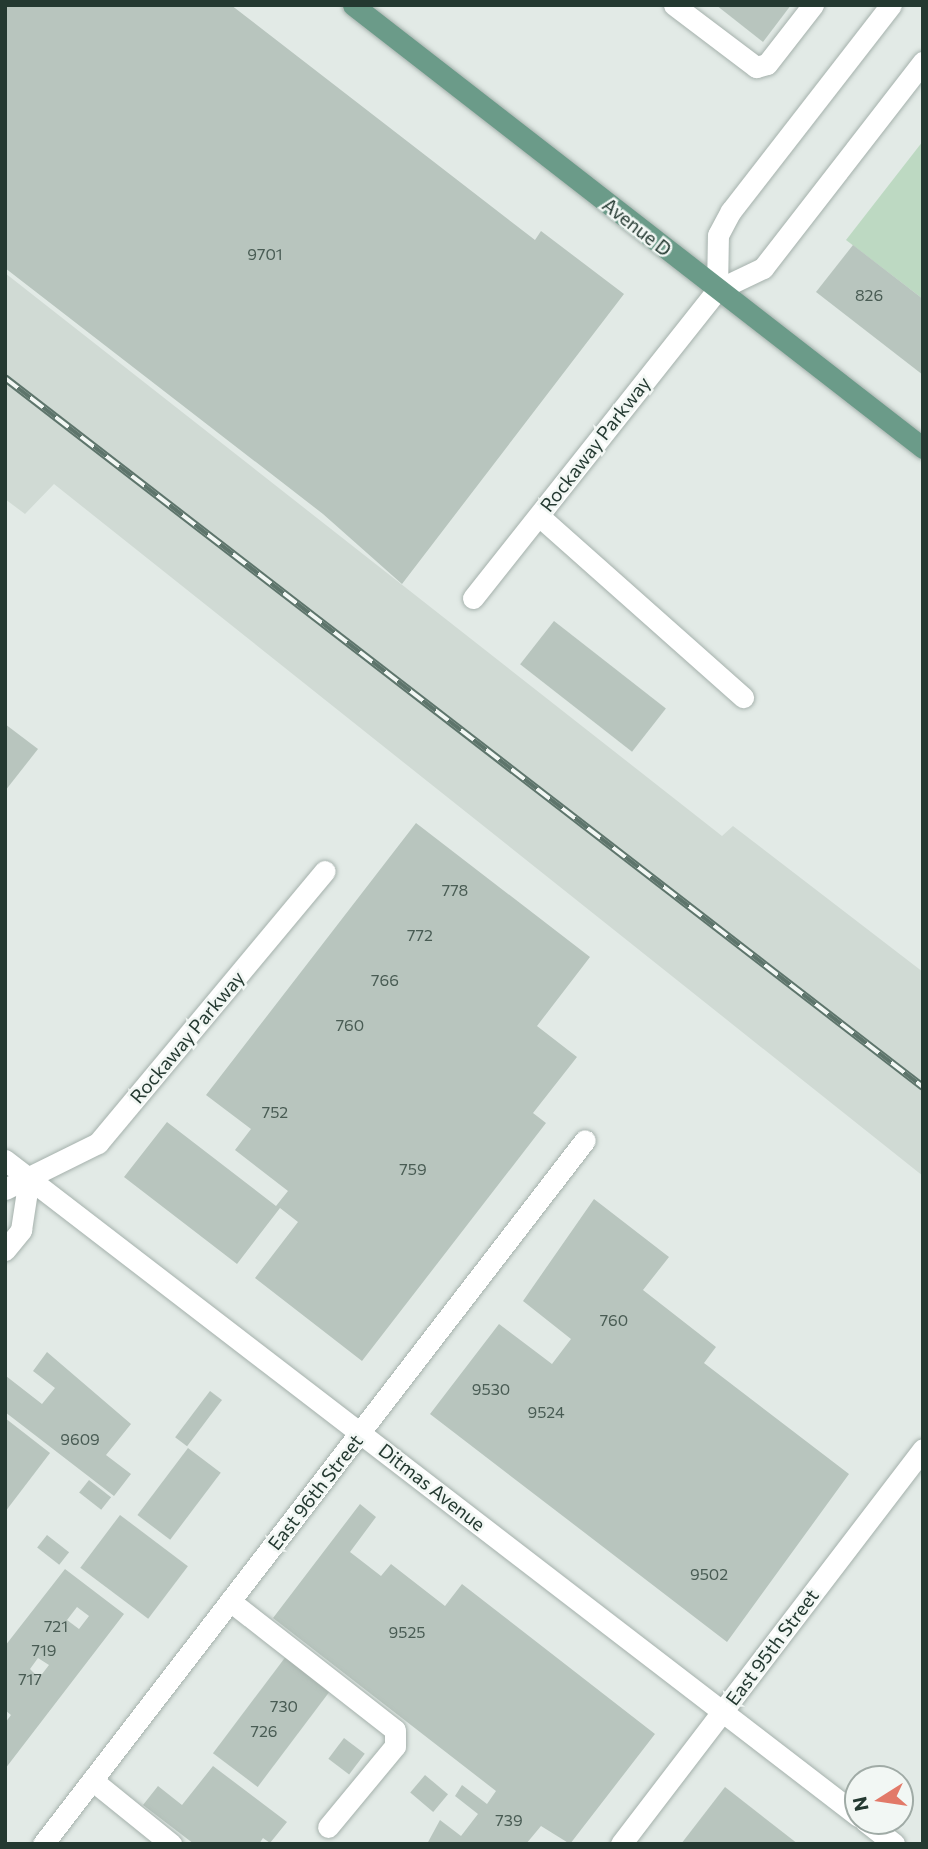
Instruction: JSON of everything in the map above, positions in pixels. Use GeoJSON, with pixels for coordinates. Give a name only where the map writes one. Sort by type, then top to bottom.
{"type":"FeatureCollection","features":[{"type":"Feature","properties":{"kind":"main road","name":"Avenue D"},"geometry":{"type":"LineString","coordinates":[[353,5],[923,448]]}},
{"type":"Feature","properties":{"kind":"street"},"geometry":{"type":"LineString","coordinates":[[674,5],[756,67],[767,64],[813,5]]}},
{"type":"Feature","properties":{"kind":"street"},"geometry":{"type":"LineString","coordinates":[[717,290],[718,235],[731,211],[891,5]]}},
{"type":"Feature","properties":{"kind":"street","name":"Rockaway Parkway"},"geometry":{"type":"LineString","coordinates":[[473,598],[717,290],[763,268],[923,62]]}},
{"type":"Feature","properties":{"kind":"street"},"geometry":{"type":"LineString","coordinates":[[539,516],[743,697]]}},
{"type":"Feature","properties":{"kind":"street","name":"Rockaway Parkway"},"geometry":{"type":"LineString","coordinates":[[5,1189],[98,1143],[326,871]]}},
{"type":"Feature","properties":{"kind":"street","name":"East 96th Street"},"geometry":{"type":"LineString","coordinates":[[43,1844],[585,1140]]}},
{"type":"Feature","properties":{"kind":"street","name":"Ditmas Avenue"},"geometry":{"type":"LineString","coordinates":[[5,1160],[844,1805]]}},
{"type":"Feature","properties":{"kind":"street"},"geometry":{"type":"LineString","coordinates":[[5,1250],[21,1230],[29,1178]]}},
{"type":"Feature","properties":{"kind":"street","name":"East 95th Street"},"geometry":{"type":"LineString","coordinates":[[621,1844],[923,1449]]}},
{"type":"Feature","properties":{"kind":"street"},"geometry":{"type":"LineString","coordinates":[[230,1601],[395,1730],[395,1746],[328,1827]]}},
{"type":"Feature","properties":{"kind":"street"},"geometry":{"type":"LineString","coordinates":[[92,1780],[171,1844]]}},
{"type":"Feature","properties":{"kind":"shaded area"},"geometry":{"type":"Polygon","coordinates":[[[5,273],[722,836],[733,826],[923,972],[923,1176],[54,484],[25,514],[5,499],[5,273]]]}},
{"type":"Feature","properties":{"kind":"green space"},"geometry":{"type":"Polygon","coordinates":[[[923,141],[923,299],[846,240],[923,141]]]}},
{"type":"Feature","properties":{"kind":"building"},"geometry":{"type":"Polygon","coordinates":[[[5,5],[231,5],[535,240],[541,231],[624,294],[402,584],[323,514],[5,268],[5,5]]]}},
{"type":"Feature","properties":{"kind":"building"},"geometry":{"type":"Polygon","coordinates":[[[716,5],[791,5],[763,42],[716,5]]]}},
{"type":"Feature","properties":{"kind":"building"},"geometry":{"type":"Polygon","coordinates":[[[853,245],[923,299],[923,375],[816,292],[853,245]]]}},
{"type":"Feature","properties":{"kind":"building"},"geometry":{"type":"Polygon","coordinates":[[[554,621],[666,708],[632,752],[520,664],[554,621]]]}},
{"type":"Feature","properties":{"kind":"building"},"geometry":{"type":"Polygon","coordinates":[[[5,724],[38,749],[5,791],[5,724]]]}},
{"type":"Feature","properties":{"kind":"building"},"geometry":{"type":"Polygon","coordinates":[[[416,823],[590,957],[537,1026],[577,1057],[533,1113],[546,1123],[362,1361],[255,1278],[298,1222],[280,1208],[237,1264],[124,1177],[167,1122],[276,1206],[288,1191],[235,1150],[251,1129],[206,1095],[416,823]]]}},
{"type":"Feature","properties":{"kind":"building"},"geometry":{"type":"Polygon","coordinates":[[[594,1199],[669,1257],[643,1290],[716,1347],[704,1363],[849,1474],[727,1642],[430,1414],[499,1324],[552,1364],[571,1339],[523,1301],[594,1199]]]}},
{"type":"Feature","properties":{"kind":"building"},"geometry":{"type":"Polygon","coordinates":[[[47,1352],[131,1424],[106,1455],[131,1474],[114,1496],[5,1412],[6,1376],[42,1404],[55,1388],[33,1371],[47,1352]]]}},
{"type":"Feature","properties":{"kind":"building"},"geometry":{"type":"Polygon","coordinates":[[[210,1391],[222,1400],[187,1446],[175,1437],[210,1391]]]}},
{"type":"Feature","properties":{"kind":"building"},"geometry":{"type":"Polygon","coordinates":[[[5,1418],[50,1453],[5,1512],[5,1418]]]}},
{"type":"Feature","properties":{"kind":"building"},"geometry":{"type":"Polygon","coordinates":[[[188,1448],[221,1473],[170,1540],[137,1515],[188,1448]]]}},
{"type":"Feature","properties":{"kind":"building"},"geometry":{"type":"Polygon","coordinates":[[[89,1480],[111,1497],[101,1510],[79,1493],[89,1480]]]}},
{"type":"Feature","properties":{"kind":"building"},"geometry":{"type":"Polygon","coordinates":[[[360,1504],[376,1517],[350,1552],[381,1576],[391,1564],[445,1606],[462,1584],[655,1734],[570,1844],[541,1826],[526,1844],[427,1844],[440,1820],[461,1836],[478,1814],[455,1796],[462,1785],[487,1804],[496,1791],[273,1618],[360,1504]]]}},
{"type":"Feature","properties":{"kind":"building"},"geometry":{"type":"Polygon","coordinates":[[[120,1515],[188,1566],[148,1619],[80,1568],[120,1515]]]}},
{"type":"Feature","properties":{"kind":"building"},"geometry":{"type":"Polygon","coordinates":[[[47,1535],[69,1552],[59,1565],[37,1548],[47,1535]]]}},
{"type":"Feature","properties":{"kind":"building"},"geometry":{"type":"Polygon","coordinates":[[[65,1569],[124,1614],[5,1769],[5,1723],[11,1715],[5,1710],[5,1646],[65,1569]],[[77,1607],[67,1620],[79,1629],[89,1616],[77,1607]],[[38,1658],[30,1669],[39,1678],[49,1665],[38,1658]]]}},
{"type":"Feature","properties":{"kind":"building"},"geometry":{"type":"Polygon","coordinates":[[[290,1651],[335,1685],[258,1787],[213,1753],[290,1651]]]}},
{"type":"Feature","properties":{"kind":"building"},"geometry":{"type":"Polygon","coordinates":[[[344,1738],[365,1754],[349,1774],[328,1759],[344,1738]]]}},
{"type":"Feature","properties":{"kind":"building"},"geometry":{"type":"Polygon","coordinates":[[[213,1766],[287,1822],[270,1843],[263,1838],[259,1844],[194,1844],[143,1805],[158,1786],[182,1805],[213,1766]]]}},
{"type":"Feature","properties":{"kind":"building"},"geometry":{"type":"Polygon","coordinates":[[[425,1775],[448,1794],[433,1812],[410,1793],[425,1775]]]}},
{"type":"Feature","properties":{"kind":"building"},"geometry":{"type":"Polygon","coordinates":[[[725,1787],[798,1844],[681,1844],[725,1787]]]}},
{"type":"Feature","properties":{"kind":"railway"},"geometry":{"type":"LineString","coordinates":[[5,378],[923,1087]]}}]}
